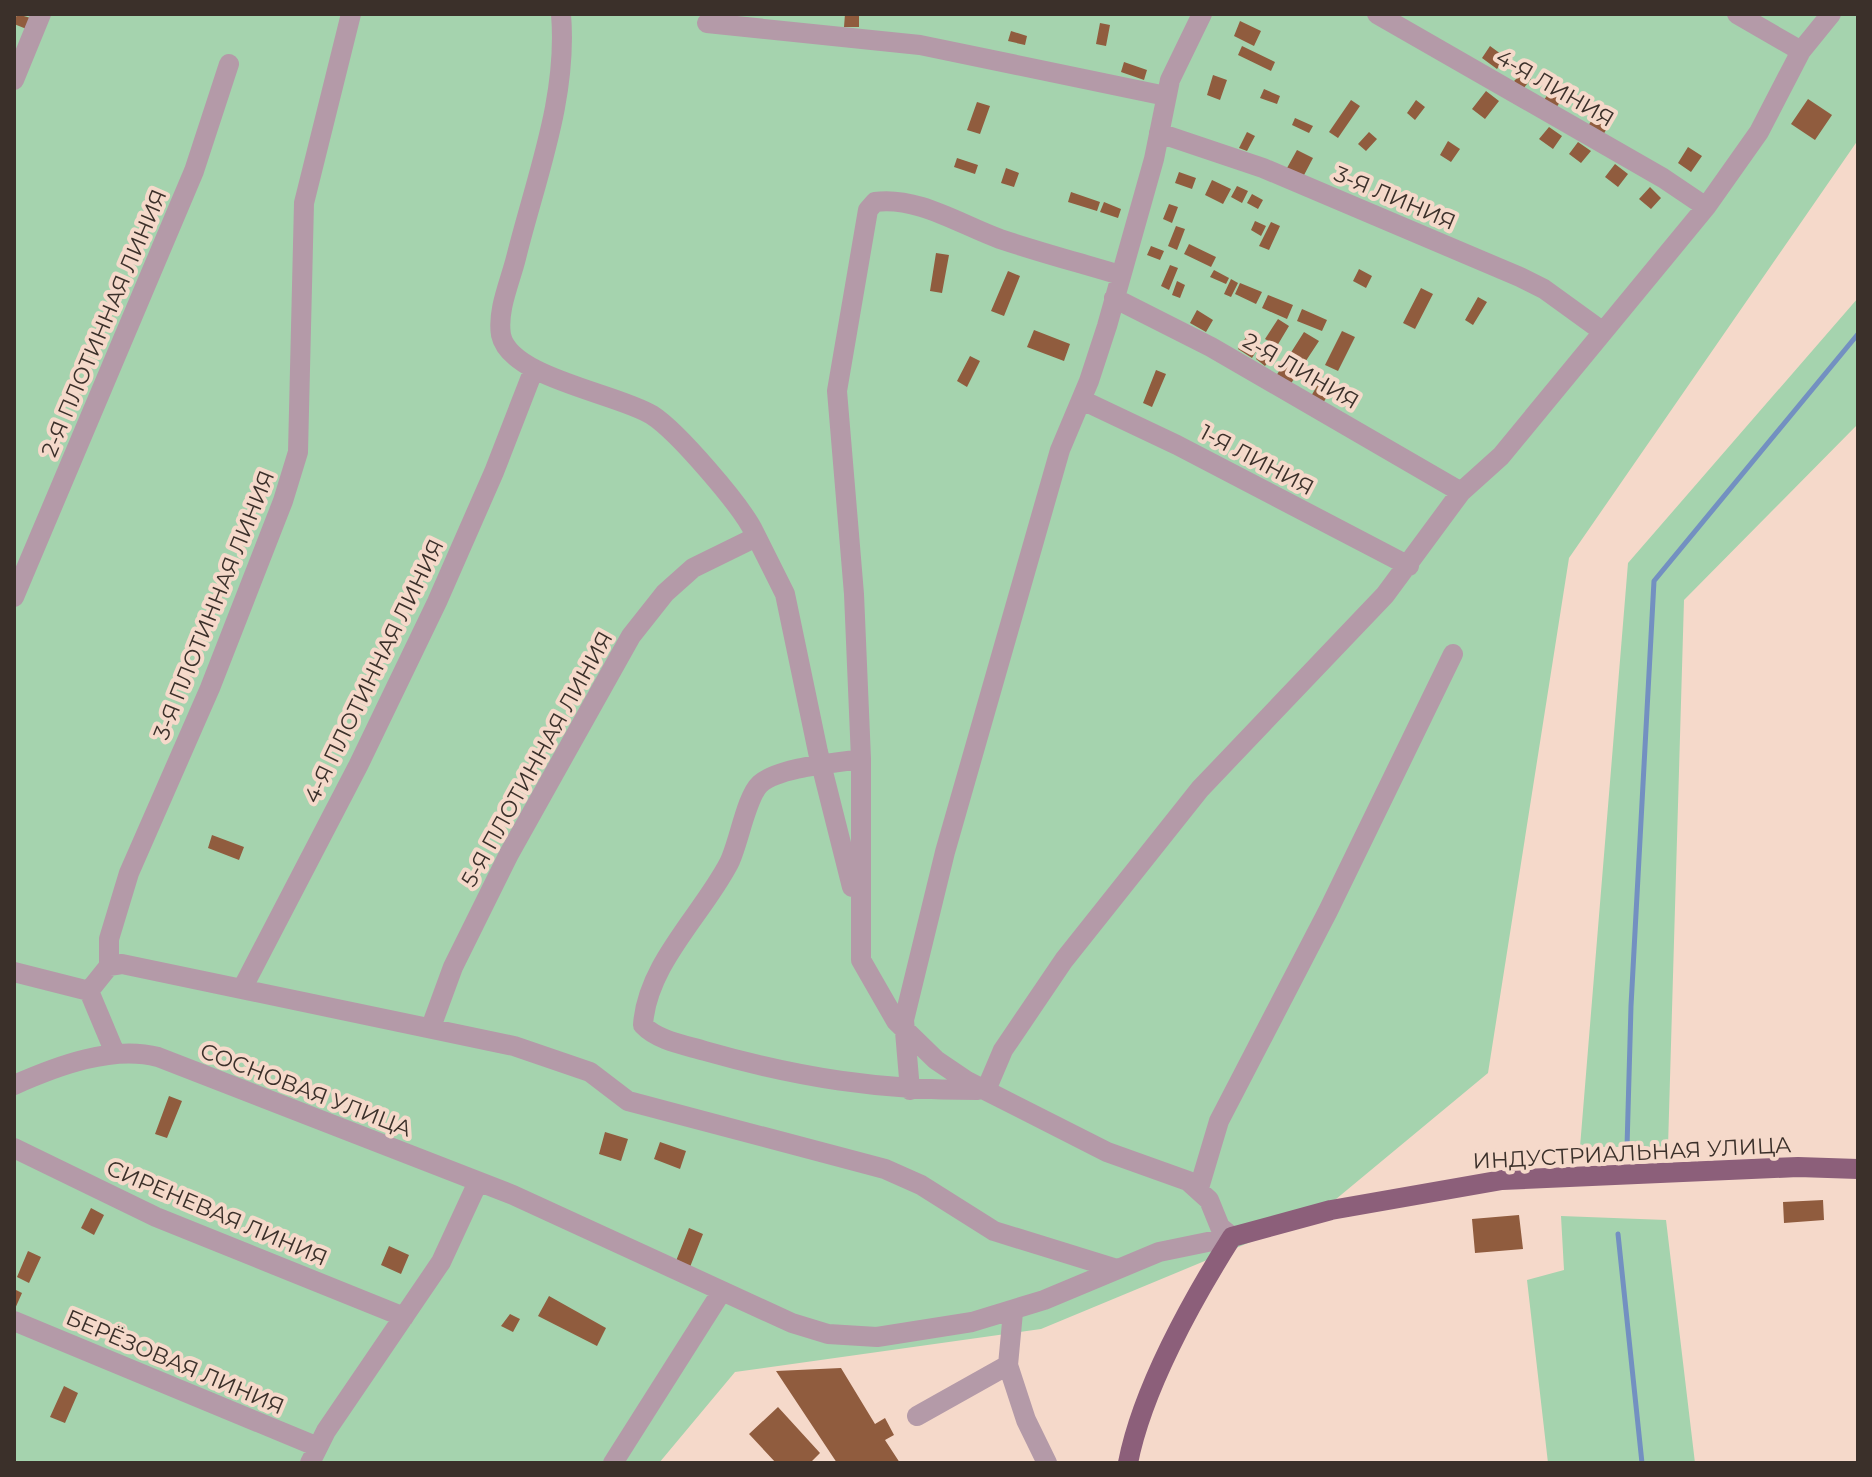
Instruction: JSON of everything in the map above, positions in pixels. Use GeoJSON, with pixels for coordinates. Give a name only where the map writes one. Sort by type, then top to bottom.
{"type":"FeatureCollection","features":[{"type":"Feature","properties":{"kind":"main road","name":"ИНДУСТРИАЛЬНАЯ УЛИЦА"},"geometry":{"type":"LineString","coordinates":[[1232,1237],[1331,1210],[1502,1180],[1798,1167],[1858,1169]]}},
{"type":"Feature","properties":{"kind":"main road"},"geometry":{"type":"LineString","coordinates":[[1128,1463],[1133,1438],[1150,1391],[1211,1270],[1232,1237]]}},
{"type":"Feature","properties":{"kind":"street"},"geometry":{"type":"LineString","coordinates":[[14,80],[41,14]]}},
{"type":"Feature","properties":{"kind":"street","name":"3-Я ПЛОТИННАЯ ЛИНИЯ"},"geometry":{"type":"LineString","coordinates":[[109,966],[109,939],[129,873],[210,688],[283,501],[298,452],[304,203],[351,14]]}},
{"type":"Feature","properties":{"kind":"street"},"geometry":{"type":"LineString","coordinates":[[561,14],[563,49],[558,103],[500,323],[504,346],[515,360],[534,369],[617,398],[654,416],[695,453],[744,515],[785,594],[821,766],[848,866],[859,930]]}},
{"type":"Feature","properties":{"kind":"street"},"geometry":{"type":"LineString","coordinates":[[910,1090],[904,1030],[945,852],[1060,450],[1082,400],[1114,298],[1159,133],[1166,96],[1202,14]]}},
{"type":"Feature","properties":{"kind":"street","name":"4-Я ЛИНИЯ"},"geometry":{"type":"LineString","coordinates":[[1377,14],[1663,178],[1706,207]]}},
{"type":"Feature","properties":{"kind":"street"},"geometry":{"type":"LineString","coordinates":[[1737,14],[1801,51]]}},
{"type":"Feature","properties":{"kind":"street"},"geometry":{"type":"LineString","coordinates":[[986,1090],[998,1057],[1064,960],[1200,789],[1409,566],[1461,492],[1501,456],[1706,207],[1759,132],[1801,51],[1831,14]]}},
{"type":"Feature","properties":{"kind":"street"},"geometry":{"type":"LineString","coordinates":[[707,23],[920,45],[1166,96]]}},
{"type":"Feature","properties":{"kind":"street","name":"2-Я ПЛОТИННАЯ ЛИНИЯ"},"geometry":{"type":"LineString","coordinates":[[14,597],[115,364],[141,290],[194,171],[229,64]]}},
{"type":"Feature","properties":{"kind":"street","name":"3-Я ЛИНИЯ"},"geometry":{"type":"LineString","coordinates":[[1159,133],[1263,168],[1520,277],[1544,289],[1602,331]]}},
{"type":"Feature","properties":{"kind":"street"},"geometry":{"type":"LineString","coordinates":[[1120,275],[1000,239],[914,207],[885,201],[875,202],[868,210],[837,391],[854,594],[861,759],[861,960],[883,1003],[904,1030],[936,1060],[986,1090],[1107,1152],[1188,1181],[1199,1188],[1217,1214],[1220,1227],[1232,1237]]}},
{"type":"Feature","properties":{"kind":"street","name":"2-Я ЛИНИЯ"},"geometry":{"type":"LineString","coordinates":[[1114,298],[1211,347],[1461,492]]}},
{"type":"Feature","properties":{"kind":"street","name":"4-Я ПЛОТИННАЯ ЛИНИЯ"},"geometry":{"type":"LineString","coordinates":[[243,987],[358,766],[437,602],[494,472],[534,369]]}},
{"type":"Feature","properties":{"kind":"street","name":"1-Я ЛИНИЯ"},"geometry":{"type":"LineString","coordinates":[[1082,400],[1177,445],[1409,566]]}},
{"type":"Feature","properties":{"kind":"street","name":"5-Я ПЛОТИННАЯ ЛИНИЯ"},"geometry":{"type":"LineString","coordinates":[[431,1027],[448,978],[509,854],[616,660],[665,593],[693,568],[748,541],[755,534]]}},
{"type":"Feature","properties":{"kind":"street"},"geometry":{"type":"LineString","coordinates":[[1199,1188],[1219,1121],[1328,911],[1453,654]]}},
{"type":"Feature","properties":{"kind":"street"},"geometry":{"type":"LineString","coordinates":[[861,759],[774,776],[754,791],[728,864],[668,958],[652,993],[643,1025],[665,1039],[778,1071],[910,1090],[986,1090]]}},
{"type":"Feature","properties":{"kind":"street"},"geometry":{"type":"LineString","coordinates":[[89,991],[109,966],[122,964],[243,987],[335,1010],[431,1027],[574,1065],[604,1081],[628,1101],[885,1169],[921,1185],[994,1231],[1117,1269]]}},
{"type":"Feature","properties":{"kind":"street"},"geometry":{"type":"LineString","coordinates":[[14,972],[89,991]]}},
{"type":"Feature","properties":{"kind":"street"},"geometry":{"type":"LineString","coordinates":[[89,991],[115,1053]]}},
{"type":"Feature","properties":{"kind":"street","name":"СОСНОВАЯ УЛИЦА"},"geometry":{"type":"LineString","coordinates":[[14,1085],[39,1074],[115,1053],[135,1051],[158,1057],[478,1182],[811,1330],[848,1337],[908,1333],[1013,1312],[1159,1252],[1232,1237]]}},
{"type":"Feature","properties":{"kind":"street","name":"СИРЕНЕВАЯ ЛИНИЯ"},"geometry":{"type":"LineString","coordinates":[[14,1148],[156,1217],[404,1317]]}},
{"type":"Feature","properties":{"kind":"street"},"geometry":{"type":"LineString","coordinates":[[314,1455],[441,1262],[478,1182]]}},
{"type":"Feature","properties":{"kind":"street"},"geometry":{"type":"LineString","coordinates":[[613,1463],[722,1291]]}},
{"type":"Feature","properties":{"kind":"street"},"geometry":{"type":"LineString","coordinates":[[1013,1312],[1008,1365],[1026,1420],[1047,1463]]}},
{"type":"Feature","properties":{"kind":"street","name":"БЕРЁЗОВАЯ ЛИНИЯ"},"geometry":{"type":"LineString","coordinates":[[14,1321],[314,1455]]}},
{"type":"Feature","properties":{"kind":"street"},"geometry":{"type":"LineString","coordinates":[[917,1416],[1008,1365]]}},
{"type":"Feature","properties":{"kind":"street"},"geometry":{"type":"LineString","coordinates":[[1116,1463],[1133,1438]]}},
{"type":"Feature","properties":{"kind":"green space"},"geometry":{"type":"Polygon","coordinates":[[[14,14],[1858,14],[1858,140],[1569,558],[1488,1073],[1318,1214],[1041,1329],[735,1372],[659,1463],[14,1463],[14,14]]]}},
{"type":"Feature","properties":{"kind":"green space"},"geometry":{"type":"Polygon","coordinates":[[[1858,298],[1858,424],[1684,600],[1668,1147],[1580,1147],[1628,563],[1858,298]]]}},
{"type":"Feature","properties":{"kind":"green space"},"geometry":{"type":"Polygon","coordinates":[[[1561,1216],[1666,1220],[1695,1463],[1548,1463],[1527,1280],[1564,1270],[1561,1216]]]}},
{"type":"Feature","properties":{"kind":"building"},"geometry":{"type":"Polygon","coordinates":[[[17,14],[34,19],[29,30],[14,24],[17,14]]]}},
{"type":"Feature","properties":{"kind":"building"},"geometry":{"type":"Polygon","coordinates":[[[845,14],[859,14],[859,27],[844,27],[845,14]]]}},
{"type":"Feature","properties":{"kind":"building"},"geometry":{"type":"Polygon","coordinates":[[[1240,21],[1261,31],[1254,46],[1234,36],[1240,21]]]}},
{"type":"Feature","properties":{"kind":"building"},"geometry":{"type":"Polygon","coordinates":[[[1100,23],[1110,25],[1106,46],[1096,44],[1100,23]]]}},
{"type":"Feature","properties":{"kind":"building"},"geometry":{"type":"Polygon","coordinates":[[[1011,31],[1027,36],[1025,45],[1008,41],[1011,31]]]}},
{"type":"Feature","properties":{"kind":"building"},"geometry":{"type":"Polygon","coordinates":[[[1242,46],[1275,62],[1271,71],[1238,55],[1242,46]]]}},
{"type":"Feature","properties":{"kind":"building"},"geometry":{"type":"Polygon","coordinates":[[[1490,46],[1505,57],[1497,69],[1482,58],[1490,46]]]}},
{"type":"Feature","properties":{"kind":"building"},"geometry":{"type":"Polygon","coordinates":[[[1124,62],[1147,70],[1144,80],[1121,72],[1124,62]]]}},
{"type":"Feature","properties":{"kind":"building"},"geometry":{"type":"Polygon","coordinates":[[[1523,72],[1531,79],[1523,89],[1514,81],[1523,72]]]}},
{"type":"Feature","properties":{"kind":"building"},"geometry":{"type":"Polygon","coordinates":[[[1213,75],[1227,80],[1220,100],[1207,95],[1213,75]]]}},
{"type":"Feature","properties":{"kind":"building"},"geometry":{"type":"Polygon","coordinates":[[[1556,82],[1568,90],[1556,108],[1544,100],[1556,82]]]}},
{"type":"Feature","properties":{"kind":"building"},"geometry":{"type":"Polygon","coordinates":[[[1264,89],[1280,96],[1277,104],[1260,98],[1264,89]]]}},
{"type":"Feature","properties":{"kind":"building"},"geometry":{"type":"Polygon","coordinates":[[[1486,91],[1499,101],[1485,119],[1472,109],[1486,91]]]}},
{"type":"Feature","properties":{"kind":"building"},"geometry":{"type":"Polygon","coordinates":[[[1808,99],[1832,115],[1815,140],[1791,124],[1808,99]]]}},
{"type":"Feature","properties":{"kind":"building"},"geometry":{"type":"Polygon","coordinates":[[[1351,100],[1360,106],[1338,138],[1329,132],[1351,100]]]}},
{"type":"Feature","properties":{"kind":"building"},"geometry":{"type":"Polygon","coordinates":[[[1416,100],[1425,107],[1415,120],[1407,113],[1416,100]]]}},
{"type":"Feature","properties":{"kind":"building"},"geometry":{"type":"Polygon","coordinates":[[[977,102],[990,106],[980,134],[967,130],[977,102]]]}},
{"type":"Feature","properties":{"kind":"building"},"geometry":{"type":"Polygon","coordinates":[[[1600,107],[1615,115],[1603,135],[1588,126],[1600,107]]]}},
{"type":"Feature","properties":{"kind":"building"},"geometry":{"type":"Polygon","coordinates":[[[1295,118],[1313,126],[1309,133],[1292,125],[1295,118]]]}},
{"type":"Feature","properties":{"kind":"building"},"geometry":{"type":"Polygon","coordinates":[[[1549,127],[1562,136],[1553,149],[1539,139],[1549,127]]]}},
{"type":"Feature","properties":{"kind":"building"},"geometry":{"type":"Polygon","coordinates":[[[1247,132],[1255,136],[1247,151],[1239,148],[1247,132]]]}},
{"type":"Feature","properties":{"kind":"building"},"geometry":{"type":"Polygon","coordinates":[[[1369,132],[1377,139],[1366,151],[1358,144],[1369,132]]]}},
{"type":"Feature","properties":{"kind":"building"},"geometry":{"type":"Polygon","coordinates":[[[1448,141],[1460,149],[1451,162],[1440,155],[1448,141]]]}},
{"type":"Feature","properties":{"kind":"building"},"geometry":{"type":"Polygon","coordinates":[[[1578,142],[1591,151],[1581,163],[1569,154],[1578,142]]]}},
{"type":"Feature","properties":{"kind":"building"},"geometry":{"type":"Polygon","coordinates":[[[1688,147],[1702,156],[1691,172],[1678,163],[1688,147]]]}},
{"type":"Feature","properties":{"kind":"building"},"geometry":{"type":"Polygon","coordinates":[[[1297,150],[1313,158],[1303,177],[1287,168],[1297,150]]]}},
{"type":"Feature","properties":{"kind":"building"},"geometry":{"type":"Polygon","coordinates":[[[957,158],[978,165],[975,174],[954,167],[957,158]]]}},
{"type":"Feature","properties":{"kind":"building"},"geometry":{"type":"Polygon","coordinates":[[[1615,164],[1628,174],[1618,187],[1605,177],[1615,164]]]}},
{"type":"Feature","properties":{"kind":"building"},"geometry":{"type":"Polygon","coordinates":[[[1006,168],[1019,173],[1014,187],[1001,183],[1006,168]]]}},
{"type":"Feature","properties":{"kind":"building"},"geometry":{"type":"Polygon","coordinates":[[[1179,172],[1196,178],[1192,189],[1175,183],[1179,172]]]}},
{"type":"Feature","properties":{"kind":"building"},"geometry":{"type":"Polygon","coordinates":[[[1212,180],[1231,189],[1223,204],[1205,195],[1212,180]]]}},
{"type":"Feature","properties":{"kind":"building"},"geometry":{"type":"Polygon","coordinates":[[[1237,186],[1248,191],[1242,203],[1231,197],[1237,186]]]}},
{"type":"Feature","properties":{"kind":"building"},"geometry":{"type":"Polygon","coordinates":[[[1650,187],[1661,198],[1651,209],[1639,199],[1650,187]]]}},
{"type":"Feature","properties":{"kind":"building"},"geometry":{"type":"Polygon","coordinates":[[[1071,192],[1100,202],[1097,211],[1068,202],[1071,192]]]}},
{"type":"Feature","properties":{"kind":"building"},"geometry":{"type":"Polygon","coordinates":[[[1252,194],[1263,200],[1258,209],[1247,203],[1252,194]]]}},
{"type":"Feature","properties":{"kind":"building"},"geometry":{"type":"Polygon","coordinates":[[[1104,202],[1121,209],[1118,218],[1100,212],[1104,202]]]}},
{"type":"Feature","properties":{"kind":"building"},"geometry":{"type":"Polygon","coordinates":[[[1169,204],[1178,207],[1172,223],[1163,219],[1169,204]]]}},
{"type":"Feature","properties":{"kind":"building"},"geometry":{"type":"Polygon","coordinates":[[[1255,221],[1266,226],[1261,236],[1251,230],[1255,221]]]}},
{"type":"Feature","properties":{"kind":"building"},"geometry":{"type":"Polygon","coordinates":[[[1271,222],[1280,226],[1269,250],[1259,246],[1271,222]]]}},
{"type":"Feature","properties":{"kind":"building"},"geometry":{"type":"Polygon","coordinates":[[[1176,226],[1185,229],[1177,250],[1168,246],[1176,226]]]}},
{"type":"Feature","properties":{"kind":"building"},"geometry":{"type":"Polygon","coordinates":[[[1189,244],[1216,257],[1211,267],[1184,254],[1189,244]]]}},
{"type":"Feature","properties":{"kind":"building"},"geometry":{"type":"Polygon","coordinates":[[[1151,246],[1164,251],[1160,260],[1147,255],[1151,246]]]}},
{"type":"Feature","properties":{"kind":"building"},"geometry":{"type":"Polygon","coordinates":[[[936,253],[949,255],[942,293],[930,291],[936,253]]]}},
{"type":"Feature","properties":{"kind":"building"},"geometry":{"type":"Polygon","coordinates":[[[1170,265],[1178,268],[1169,290],[1161,286],[1170,265]]]}},
{"type":"Feature","properties":{"kind":"building"},"geometry":{"type":"Polygon","coordinates":[[[1359,269],[1372,276],[1366,288],[1353,281],[1359,269]]]}},
{"type":"Feature","properties":{"kind":"building"},"geometry":{"type":"Polygon","coordinates":[[[1214,270],[1229,278],[1226,284],[1210,277],[1214,270]]]}},
{"type":"Feature","properties":{"kind":"building"},"geometry":{"type":"Polygon","coordinates":[[[1008,271],[1020,276],[1004,316],[991,311],[1008,271]]]}},
{"type":"Feature","properties":{"kind":"building"},"geometry":{"type":"Polygon","coordinates":[[[1231,279],[1238,283],[1231,297],[1224,294],[1231,279]]]}},
{"type":"Feature","properties":{"kind":"building"},"geometry":{"type":"Polygon","coordinates":[[[1177,281],[1185,285],[1180,298],[1172,295],[1177,281]]]}},
{"type":"Feature","properties":{"kind":"building"},"geometry":{"type":"Polygon","coordinates":[[[1240,283],[1262,292],[1256,304],[1235,294],[1240,283]]]}},
{"type":"Feature","properties":{"kind":"building"},"geometry":{"type":"Polygon","coordinates":[[[1421,288],[1433,294],[1415,329],[1403,323],[1421,288]]]}},
{"type":"Feature","properties":{"kind":"building"},"geometry":{"type":"Polygon","coordinates":[[[1268,295],[1293,305],[1287,319],[1262,308],[1268,295]]]}},
{"type":"Feature","properties":{"kind":"building"},"geometry":{"type":"Polygon","coordinates":[[[1478,297],[1487,302],[1473,325],[1465,320],[1478,297]]]}},
{"type":"Feature","properties":{"kind":"building"},"geometry":{"type":"Polygon","coordinates":[[[1302,309],[1327,320],[1322,331],[1297,321],[1302,309]]]}},
{"type":"Feature","properties":{"kind":"building"},"geometry":{"type":"Polygon","coordinates":[[[1197,310],[1213,320],[1206,332],[1190,323],[1197,310]]]}},
{"type":"Feature","properties":{"kind":"building"},"geometry":{"type":"Polygon","coordinates":[[[1278,319],[1289,326],[1277,346],[1265,339],[1278,319]]]}},
{"type":"Feature","properties":{"kind":"building"},"geometry":{"type":"Polygon","coordinates":[[[1034,330],[1070,344],[1064,361],[1027,347],[1034,330]]]}},
{"type":"Feature","properties":{"kind":"building"},"geometry":{"type":"Polygon","coordinates":[[[1342,331],[1355,337],[1338,371],[1325,365],[1342,331]]]}},
{"type":"Feature","properties":{"kind":"building"},"geometry":{"type":"Polygon","coordinates":[[[1304,332],[1319,341],[1290,385],[1276,376],[1304,332]]]}},
{"type":"Feature","properties":{"kind":"building"},"geometry":{"type":"Polygon","coordinates":[[[1247,336],[1260,345],[1252,358],[1238,349],[1247,336]]]}},
{"type":"Feature","properties":{"kind":"building"},"geometry":{"type":"Polygon","coordinates":[[[1265,347],[1274,354],[1265,366],[1256,359],[1265,347]]]}},
{"type":"Feature","properties":{"kind":"building"},"geometry":{"type":"Polygon","coordinates":[[[970,356],[980,361],[967,387],[957,381],[970,356]]]}},
{"type":"Feature","properties":{"kind":"building"},"geometry":{"type":"Polygon","coordinates":[[[1156,370],[1166,374],[1152,407],[1143,403],[1156,370]]]}},
{"type":"Feature","properties":{"kind":"building"},"geometry":{"type":"Polygon","coordinates":[[[1321,379],[1333,386],[1322,405],[1310,398],[1321,379]]]}},
{"type":"Feature","properties":{"kind":"building"},"geometry":{"type":"Polygon","coordinates":[[[212,835],[244,847],[239,860],[208,848],[212,835]]]}},
{"type":"Feature","properties":{"kind":"building"},"geometry":{"type":"Polygon","coordinates":[[[169,1096],[182,1101],[167,1138],[155,1134],[169,1096]]]}},
{"type":"Feature","properties":{"kind":"building"},"geometry":{"type":"Polygon","coordinates":[[[605,1132],[628,1139],[621,1161],[599,1154],[605,1132]]]}},
{"type":"Feature","properties":{"kind":"building"},"geometry":{"type":"Polygon","coordinates":[[[660,1142],[686,1151],[680,1169],[654,1159],[660,1142]]]}},
{"type":"Feature","properties":{"kind":"building"},"geometry":{"type":"Polygon","coordinates":[[[1823,1200],[1824,1220],[1784,1223],[1783,1202],[1823,1200]]]}},
{"type":"Feature","properties":{"kind":"building"},"geometry":{"type":"Polygon","coordinates":[[[91,1208],[104,1215],[94,1235],[81,1228],[91,1208]]]}},
{"type":"Feature","properties":{"kind":"building"},"geometry":{"type":"Polygon","coordinates":[[[1519,1215],[1523,1249],[1475,1253],[1472,1219],[1519,1215]]]}},
{"type":"Feature","properties":{"kind":"building"},"geometry":{"type":"Polygon","coordinates":[[[689,1228],[703,1234],[690,1267],[676,1261],[689,1228]]]}},
{"type":"Feature","properties":{"kind":"building"},"geometry":{"type":"Polygon","coordinates":[[[389,1246],[409,1255],[401,1274],[381,1265],[389,1246]]]}},
{"type":"Feature","properties":{"kind":"building"},"geometry":{"type":"Polygon","coordinates":[[[28,1251],[41,1257],[29,1283],[17,1277],[28,1251]]]}},
{"type":"Feature","properties":{"kind":"building"},"geometry":{"type":"Polygon","coordinates":[[[14,1289],[22,1293],[14,1311],[14,1289]]]}},
{"type":"Feature","properties":{"kind":"building"},"geometry":{"type":"Polygon","coordinates":[[[549,1296],[606,1328],[597,1346],[538,1316],[549,1296]]]}},
{"type":"Feature","properties":{"kind":"building"},"geometry":{"type":"Polygon","coordinates":[[[510,1314],[520,1319],[513,1332],[501,1326],[510,1314]]]}},
{"type":"Feature","properties":{"kind":"building"},"geometry":{"type":"Polygon","coordinates":[[[841,1368],[875,1424],[885,1418],[894,1435],[885,1440],[900,1463],[837,1463],[776,1371],[841,1368]]]}},
{"type":"Feature","properties":{"kind":"building"},"geometry":{"type":"Polygon","coordinates":[[[64,1386],[78,1393],[65,1423],[50,1417],[64,1386]]]}},
{"type":"Feature","properties":{"kind":"building"},"geometry":{"type":"Polygon","coordinates":[[[778,1407],[820,1453],[810,1463],[776,1463],[749,1434],[778,1407]]]}},
{"type":"Feature","properties":{"kind":"waterway"},"geometry":{"type":"LineString","coordinates":[[1627,1147],[1631,1006],[1654,581],[1858,334]]}},
{"type":"Feature","properties":{"kind":"waterway"},"geometry":{"type":"LineString","coordinates":[[1618,1234],[1642,1463]]}}]}
